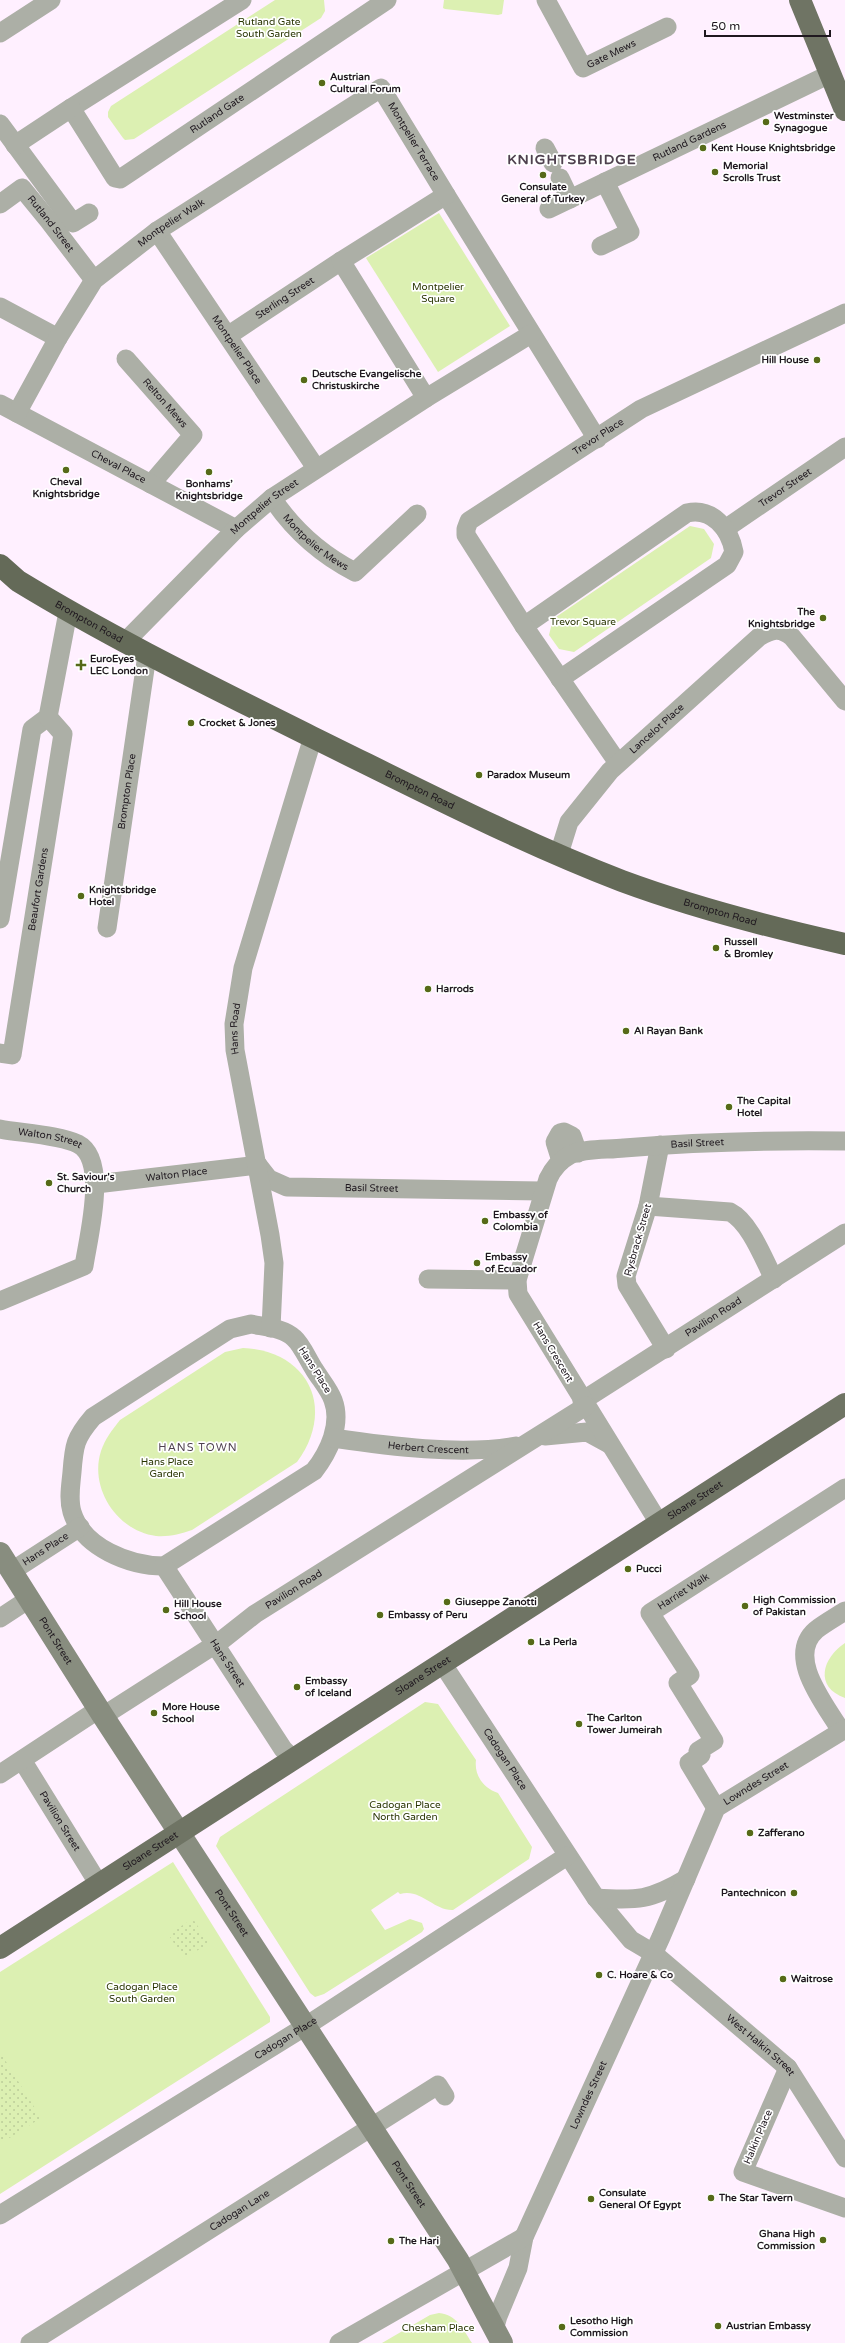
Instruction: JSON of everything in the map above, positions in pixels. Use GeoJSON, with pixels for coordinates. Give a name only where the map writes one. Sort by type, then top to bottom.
{"type":"FeatureCollection","features":[{"type":"Feature","properties":{"kind":"highway","name":"Brompton Road"},"geometry":{"type":"LineString","coordinates":[[0,565],[9,582],[147,655],[478,818],[558,854],[622,881],[746,922],[845,944]]}},
{"type":"Feature","properties":{"kind":"main road"},"geometry":{"type":"LineString","coordinates":[[800,0],[845,110]]}},
{"type":"Feature","properties":{"kind":"main road","name":"Sloane Street"},"geometry":{"type":"LineString","coordinates":[[0,1948],[98,1883],[845,1404]]}},
{"type":"Feature","properties":{"kind":"main road","name":"Pont Street"},"geometry":{"type":"LineString","coordinates":[[6,1562],[101,1712],[372,2126],[464,2272]]}},
{"type":"Feature","properties":{"kind":"main road"},"geometry":{"type":"LineString","coordinates":[[464,2272],[498,2337]]}},
{"type":"Feature","properties":{"kind":"street"},"geometry":{"type":"LineString","coordinates":[[0,33],[50,0]]}},
{"type":"Feature","properties":{"kind":"street"},"geometry":{"type":"LineString","coordinates":[[15,145],[242,0]]}},
{"type":"Feature","properties":{"kind":"street","name":"Rutland Gate"},"geometry":{"type":"LineString","coordinates":[[72,108],[112,175],[120,179],[387,0]]}},
{"type":"Feature","properties":{"kind":"street","name":"Gate Mews"},"geometry":{"type":"LineString","coordinates":[[546,0],[583,68],[667,27]]}},
{"type":"Feature","properties":{"kind":"street","name":"Rutland Gardens"},"geometry":{"type":"LineString","coordinates":[[549,209],[830,74]]}},
{"type":"Feature","properties":{"kind":"street","name":"Montpelier Terrace"},"geometry":{"type":"LineString","coordinates":[[381,88],[446,195]]}},
{"type":"Feature","properties":{"kind":"street","name":"Montpelier Walk"},"geometry":{"type":"LineString","coordinates":[[17,413],[58,338],[94,280],[157,231],[381,88]]}},
{"type":"Feature","properties":{"kind":"street"},"geometry":{"type":"LineString","coordinates":[[0,124],[73,223],[89,213]]}},
{"type":"Feature","properties":{"kind":"street"},"geometry":{"type":"LineString","coordinates":[[553,163],[570,199]]}},
{"type":"Feature","properties":{"kind":"street"},"geometry":{"type":"LineString","coordinates":[[601,246],[630,232],[605,182]]}},
{"type":"Feature","properties":{"kind":"street","name":"Rutland Street"},"geometry":{"type":"LineString","coordinates":[[0,204],[22,188],[49,220],[94,280]]}},
{"type":"Feature","properties":{"kind":"street"},"geometry":{"type":"LineString","coordinates":[[531,334],[426,398],[341,261],[446,195],[597,439]]}},
{"type":"Feature","properties":{"kind":"street","name":"Montpelier Place"},"geometry":{"type":"LineString","coordinates":[[157,231],[229,335],[316,468]]}},
{"type":"Feature","properties":{"kind":"street","name":"Sterling Street"},"geometry":{"type":"LineString","coordinates":[[229,335],[341,261]]}},
{"type":"Feature","properties":{"kind":"street"},"geometry":{"type":"LineString","coordinates":[[0,307],[58,338]]}},
{"type":"Feature","properties":{"kind":"street","name":"Trevor Place"},"geometry":{"type":"LineString","coordinates":[[524,626],[466,535],[466,529],[469,521],[642,409],[845,313]]}},
{"type":"Feature","properties":{"kind":"street","name":"Relton Mews"},"geometry":{"type":"LineString","coordinates":[[126,359],[192,435],[151,484]]}},
{"type":"Feature","properties":{"kind":"street","name":"Montpelier Street"},"geometry":{"type":"LineString","coordinates":[[124,643],[236,529],[272,498],[426,398]]}},
{"type":"Feature","properties":{"kind":"street","name":"Cheval Place"},"geometry":{"type":"LineString","coordinates":[[0,404],[236,529]]}},
{"type":"Feature","properties":{"kind":"street","name":"Trevor Street"},"geometry":{"type":"LineString","coordinates":[[725,528],[845,447]]}},
{"type":"Feature","properties":{"kind":"street","name":"Montpelier Mews"},"geometry":{"type":"LineString","coordinates":[[272,498],[284,516],[303,538],[332,560],[355,572],[417,514]]}},
{"type":"Feature","properties":{"kind":"street"},"geometry":{"type":"LineString","coordinates":[[560,679],[727,565],[734,552],[725,528],[709,514],[696,511],[687,513],[524,626],[560,679],[618,763]]}},
{"type":"Feature","properties":{"kind":"street"},"geometry":{"type":"LineString","coordinates":[[0,919],[32,729],[48,717],[68,612]]}},
{"type":"Feature","properties":{"kind":"street","name":"Lancelot Place"},"geometry":{"type":"LineString","coordinates":[[558,854],[569,822],[618,763],[759,637],[770,630],[783,630],[792,637],[845,701]]}},
{"type":"Feature","properties":{"kind":"street","name":"Brompton Place"},"geometry":{"type":"LineString","coordinates":[[107,928],[147,655]]}},
{"type":"Feature","properties":{"kind":"street","name":"Beaufort Gardens"},"geometry":{"type":"LineString","coordinates":[[0,1053],[12,1055],[63,734],[48,717]]}},
{"type":"Feature","properties":{"kind":"street","name":"Hans Road"},"geometry":{"type":"LineString","coordinates":[[271,1328],[274,1263],[258,1165],[235,1050],[234,1024],[243,968],[313,737]]}},
{"type":"Feature","properties":{"kind":"street","name":"Walton Street"},"geometry":{"type":"LineString","coordinates":[[0,1129],[66,1140],[78,1144],[86,1150],[92,1165],[96,1184]]}},
{"type":"Feature","properties":{"kind":"street","name":"Basil Street"},"geometry":{"type":"LineString","coordinates":[[557,1164],[578,1153],[660,1145],[845,1141]]}},
{"type":"Feature","properties":{"kind":"street","name":"Rysbrack Street"},"geometry":{"type":"LineString","coordinates":[[660,1145],[648,1206],[626,1276],[627,1285],[666,1349]]}},
{"type":"Feature","properties":{"kind":"street","name":"Hans Crescent"},"geometry":{"type":"LineString","coordinates":[[557,1164],[542,1192],[517,1280],[518,1294],[584,1404],[659,1523]]}},
{"type":"Feature","properties":{"kind":"street","name":"Walton Place"},"geometry":{"type":"LineString","coordinates":[[96,1184],[258,1165]]}},
{"type":"Feature","properties":{"kind":"street","name":"Basil Street"},"geometry":{"type":"LineString","coordinates":[[258,1165],[269,1179],[287,1187],[542,1192]]}},
{"type":"Feature","properties":{"kind":"street"},"geometry":{"type":"LineString","coordinates":[[0,1301],[84,1266],[96,1184]]}},
{"type":"Feature","properties":{"kind":"street"},"geometry":{"type":"LineString","coordinates":[[648,1206],[730,1212],[737,1216],[745,1225],[774,1280]]}},
{"type":"Feature","properties":{"kind":"street","name":"Pavilion Road"},"geometry":{"type":"LineString","coordinates":[[584,1404],[845,1233]]}},
{"type":"Feature","properties":{"kind":"street"},"geometry":{"type":"LineString","coordinates":[[428,1279],[517,1280]]}},
{"type":"Feature","properties":{"kind":"street","name":"Hans Place"},"geometry":{"type":"LineString","coordinates":[[251,1324],[271,1328],[295,1338],[333,1399],[336,1410],[333,1438],[323,1460],[314,1471],[164,1566],[147,1566],[124,1560],[95,1543],[80,1527],[72,1512],[70,1494],[73,1461],[78,1434],[93,1417],[230,1329],[251,1324]]}},
{"type":"Feature","properties":{"kind":"street","name":"Herbert Crescent"},"geometry":{"type":"LineString","coordinates":[[488,1468],[584,1404]]}},
{"type":"Feature","properties":{"kind":"street","name":"Herbert Crescent"},"geometry":{"type":"LineString","coordinates":[[333,1438],[388,1445],[497,1450],[564,1433],[587,1432],[610,1445]]}},
{"type":"Feature","properties":{"kind":"street","name":"Pavilion Road"},"geometry":{"type":"LineString","coordinates":[[0,1774],[216,1644],[255,1614],[488,1468]]}},
{"type":"Feature","properties":{"kind":"street","name":"Harriet Walk"},"geometry":{"type":"LineString","coordinates":[[716,1808],[689,1763],[701,1756],[698,1751],[714,1741],[678,1683],[690,1675],[650,1613],[845,1488]]}},
{"type":"Feature","properties":{"kind":"street","name":"Hans Place"},"geometry":{"type":"LineString","coordinates":[[6,1562],[80,1527]]}},
{"type":"Feature","properties":{"kind":"street","name":"Hans Street"},"geometry":{"type":"LineString","coordinates":[[164,1566],[283,1749],[292,1759]]}},
{"type":"Feature","properties":{"kind":"street"},"geometry":{"type":"LineString","coordinates":[[0,1618],[30,1599]]}},
{"type":"Feature","properties":{"kind":"street"},"geometry":{"type":"LineString","coordinates":[[843,1730],[806,1672],[804,1661],[805,1648],[816,1630],[845,1611]]}},
{"type":"Feature","properties":{"kind":"street","name":"Cadogan Place"},"geometry":{"type":"LineString","coordinates":[[442,1663],[593,1894]]}},
{"type":"Feature","properties":{"kind":"street","name":"Lowndes Street"},"geometry":{"type":"LineString","coordinates":[[524,2237],[653,1953],[716,1808],[843,1730]]}},
{"type":"Feature","properties":{"kind":"street","name":"Pavilion Street"},"geometry":{"type":"LineString","coordinates":[[22,1760],[98,1883]]}},
{"type":"Feature","properties":{"kind":"street","name":"Cadogan Place"},"geometry":{"type":"LineString","coordinates":[[0,2215],[306,2026],[567,1856]]}},
{"type":"Feature","properties":{"kind":"street"},"geometry":{"type":"LineString","coordinates":[[593,1894],[639,1900],[668,1890],[686,1879]]}},
{"type":"Feature","properties":{"kind":"street"},"geometry":{"type":"LineString","coordinates":[[593,1894],[631,1940],[653,1953]]}},
{"type":"Feature","properties":{"kind":"street","name":"West Halkin Street"},"geometry":{"type":"LineString","coordinates":[[653,1953],[788,2068],[845,2158]]}},
{"type":"Feature","properties":{"kind":"street","name":"Halkin Place"},"geometry":{"type":"LineString","coordinates":[[788,2068],[743,2172],[845,2208]]}},
{"type":"Feature","properties":{"kind":"street","name":"Cadogan Lane"},"geometry":{"type":"LineString","coordinates":[[30,2343],[438,2085],[446,2096]]}},
{"type":"Feature","properties":{"kind":"street"},"geometry":{"type":"LineString","coordinates":[[339,2343],[524,2237]]}},
{"type":"Feature","properties":{"kind":"street"},"geometry":{"type":"LineString","coordinates":[[498,2337],[498,2316],[518,2268],[524,2237]]}},
{"type":"Feature","properties":{"kind":"green space","name":"Rutland Gate South Garden"},"geometry":{"type":"Polygon","coordinates":[[[275,0],[324,0],[325,11],[321,18],[134,139],[125,140],[123,138],[108,117],[108,112],[111,106],[275,0]]]}},
{"type":"Feature","properties":{"kind":"green space"},"geometry":{"type":"Polygon","coordinates":[[[444,0],[504,0],[502,14],[498,15],[445,9],[443,8],[444,0]]]}},
{"type":"Feature","properties":{"kind":"green space","name":"Montpelier Square"},"geometry":{"type":"Polygon","coordinates":[[[439,213],[510,326],[438,372],[366,258],[439,213]]]}},
{"type":"Feature","properties":{"kind":"green space","name":"Trevor Square"},"geometry":{"type":"Polygon","coordinates":[[[690,526],[704,529],[714,544],[711,558],[574,652],[559,649],[549,635],[553,619],[690,526]]]}},
{"type":"Feature","properties":{"kind":"green space","name":"Hans Place Garden"},"geometry":{"type":"Polygon","coordinates":[[[243,1348],[266,1352],[285,1360],[299,1371],[309,1386],[314,1403],[314,1422],[309,1442],[297,1462],[192,1530],[174,1535],[156,1536],[129,1526],[118,1517],[109,1506],[99,1479],[98,1465],[101,1451],[109,1435],[120,1420],[225,1352],[243,1348]]]}},
{"type":"Feature","properties":{"kind":"green space"},"geometry":{"type":"Polygon","coordinates":[[[845,1643],[845,1698],[835,1693],[829,1687],[825,1680],[825,1672],[831,1656],[845,1643]]]}},
{"type":"Feature","properties":{"kind":"green space","name":"Cadogan Place North Garden"},"geometry":{"type":"Polygon","coordinates":[[[425,1702],[438,1704],[476,1760],[476,1771],[478,1776],[488,1788],[498,1793],[532,1847],[529,1859],[453,1910],[440,1907],[414,1894],[400,1894],[398,1892],[371,1910],[385,1930],[410,1919],[422,1923],[424,1929],[422,1932],[324,1994],[315,1997],[310,1993],[216,1846],[220,1837],[425,1702]]]}},
{"type":"Feature","properties":{"kind":"green space","name":"Cadogan Place South Garden"},"geometry":{"type":"Polygon","coordinates":[[[173,1862],[270,2017],[270,2022],[0,2194],[0,1972],[173,1862]]]}},
{"type":"Feature","properties":{"kind":"green space"},"geometry":{"type":"Polygon","coordinates":[[[193,1919],[209,1943],[184,1959],[168,1934],[193,1919]]]}},
{"type":"Feature","properties":{"kind":"green space"},"geometry":{"type":"Polygon","coordinates":[[[0,2052],[41,2118],[0,2144],[0,2052]]]}},
{"type":"Feature","properties":{"kind":"green space","name":"Chesham Place"},"geometry":{"type":"Polygon","coordinates":[[[439,2313],[445,2314],[455,2320],[472,2343],[382,2343],[430,2315],[439,2313]]]}},
{"type":"Feature","properties":{"kind":"place","name":"Austrian Cultural Forum"},"geometry":{"type":"Point","coordinates":[322,83]}},
{"type":"Feature","properties":{"kind":"place","name":"Westminster Synagogue"},"geometry":{"type":"Point","coordinates":[766,122]}},
{"type":"Feature","properties":{"kind":"place","name":"Kent House Knightsbridge"},"geometry":{"type":"Point","coordinates":[703,148]}},
{"type":"Feature","properties":{"kind":"place","name":"Memorial Scrolls Trust"},"geometry":{"type":"Point","coordinates":[715,172]}},
{"type":"Feature","properties":{"kind":"place","name":"Consulate General of Turkey"},"geometry":{"type":"Point","coordinates":[543,175]}},
{"type":"Feature","properties":{"kind":"place","name":"Hill House"},"geometry":{"type":"Point","coordinates":[817,360]}},
{"type":"Feature","properties":{"kind":"place","name":"Deutsche Evangelische Christuskirche"},"geometry":{"type":"Point","coordinates":[304,380]}},
{"type":"Feature","properties":{"kind":"place","name":"Cheval Knightsbridge"},"geometry":{"type":"Point","coordinates":[66,470]}},
{"type":"Feature","properties":{"kind":"place","name":"Bonhams’ Knightsbridge"},"geometry":{"type":"Point","coordinates":[209,472]}},
{"type":"Feature","properties":{"kind":"place","name":"The Knightsbridge"},"geometry":{"type":"Point","coordinates":[823,618]}},
{"type":"Feature","properties":{"kind":"place","name":"EuroEyes LEC London"},"geometry":{"type":"Point","coordinates":[81,665]}},
{"type":"Feature","properties":{"kind":"place","name":"Crocket & Jones"},"geometry":{"type":"Point","coordinates":[191,723]}},
{"type":"Feature","properties":{"kind":"place","name":"Paradox Museum"},"geometry":{"type":"Point","coordinates":[479,775]}},
{"type":"Feature","properties":{"kind":"place","name":"Knightsbridge Hotel"},"geometry":{"type":"Point","coordinates":[81,896]}},
{"type":"Feature","properties":{"kind":"place","name":"Russell & Bromley"},"geometry":{"type":"Point","coordinates":[716,948]}},
{"type":"Feature","properties":{"kind":"place","name":"Harrods"},"geometry":{"type":"Point","coordinates":[428,989]}},
{"type":"Feature","properties":{"kind":"place","name":"Al Rayan Bank"},"geometry":{"type":"Point","coordinates":[626,1031]}},
{"type":"Feature","properties":{"kind":"place","name":"The Capital Hotel"},"geometry":{"type":"Point","coordinates":[729,1107]}},
{"type":"Feature","properties":{"kind":"place","name":"St. Saviour's Church"},"geometry":{"type":"Point","coordinates":[49,1183]}},
{"type":"Feature","properties":{"kind":"place","name":"Embassy of Colombia"},"geometry":{"type":"Point","coordinates":[485,1221]}},
{"type":"Feature","properties":{"kind":"place","name":"Embassy of Ecuador"},"geometry":{"type":"Point","coordinates":[477,1263]}},
{"type":"Feature","properties":{"kind":"place","name":"Pucci"},"geometry":{"type":"Point","coordinates":[628,1569]}},
{"type":"Feature","properties":{"kind":"place","name":"Giuseppe Zanotti"},"geometry":{"type":"Point","coordinates":[447,1602]}},
{"type":"Feature","properties":{"kind":"place","name":"High Commission of Pakistan"},"geometry":{"type":"Point","coordinates":[745,1606]}},
{"type":"Feature","properties":{"kind":"place","name":"Hill House School"},"geometry":{"type":"Point","coordinates":[166,1610]}},
{"type":"Feature","properties":{"kind":"place","name":"Embassy of Peru"},"geometry":{"type":"Point","coordinates":[380,1615]}},
{"type":"Feature","properties":{"kind":"place","name":"La Perla"},"geometry":{"type":"Point","coordinates":[531,1642]}},
{"type":"Feature","properties":{"kind":"place","name":"Embassy of Iceland"},"geometry":{"type":"Point","coordinates":[297,1687]}},
{"type":"Feature","properties":{"kind":"place","name":"More House School"},"geometry":{"type":"Point","coordinates":[154,1713]}},
{"type":"Feature","properties":{"kind":"place","name":"The Carlton Tower Jumeirah"},"geometry":{"type":"Point","coordinates":[579,1724]}},
{"type":"Feature","properties":{"kind":"place","name":"Zafferano"},"geometry":{"type":"Point","coordinates":[750,1833]}},
{"type":"Feature","properties":{"kind":"place","name":"Pantechnicon"},"geometry":{"type":"Point","coordinates":[794,1893]}},
{"type":"Feature","properties":{"kind":"place","name":"C. Hoare & Co"},"geometry":{"type":"Point","coordinates":[599,1975]}},
{"type":"Feature","properties":{"kind":"place","name":"Waitrose"},"geometry":{"type":"Point","coordinates":[783,1979]}},
{"type":"Feature","properties":{"kind":"place","name":"The Star Tavern"},"geometry":{"type":"Point","coordinates":[711,2198]}},
{"type":"Feature","properties":{"kind":"place","name":"Consulate General Of Egypt"},"geometry":{"type":"Point","coordinates":[591,2199]}},
{"type":"Feature","properties":{"kind":"place","name":"Ghana High Commission"},"geometry":{"type":"Point","coordinates":[823,2240]}},
{"type":"Feature","properties":{"kind":"place","name":"The Hari"},"geometry":{"type":"Point","coordinates":[391,2241]}},
{"type":"Feature","properties":{"kind":"place","name":"Austrian Embassy"},"geometry":{"type":"Point","coordinates":[718,2326]}},
{"type":"Feature","properties":{"kind":"place","name":"Lesotho High Commission"},"geometry":{"type":"Point","coordinates":[562,2327]}},
{"type":"Feature","properties":{"kind":"district","name":"KNIGHTSBRIDGE"},"geometry":{"type":"Point","coordinates":[572,159]}},
{"type":"Feature","properties":{"kind":"district","name":"HANS TOWN"},"geometry":{"type":"Point","coordinates":[198,1447]}}]}
